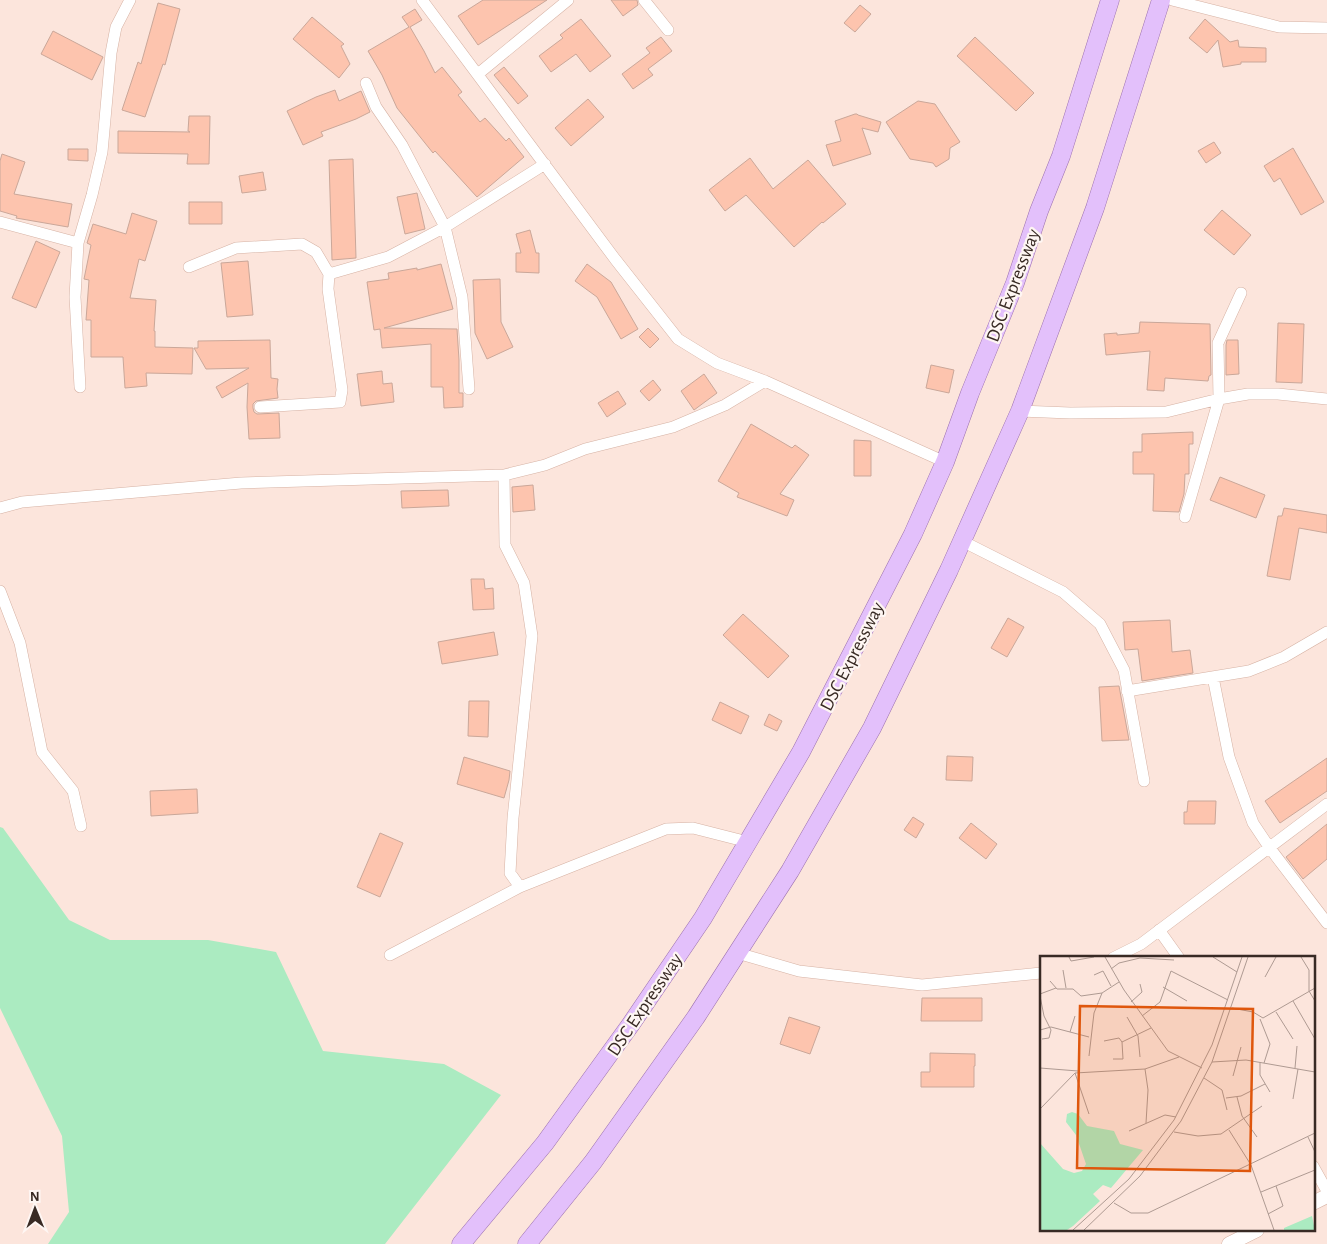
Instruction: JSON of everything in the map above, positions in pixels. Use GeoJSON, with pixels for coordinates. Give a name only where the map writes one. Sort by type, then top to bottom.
{"type":"FeatureCollection","features":[{"type":"Feature","properties":{"kind":"main road","name":"DSC Expressway"},"geometry":{"type":"LineString","coordinates":[[461,1244],[545,1143],[631,1024],[703,918],[801,752],[913,534],[944,462],[1015,283],[1039,211],[1061,156],[1110,0]]}},
{"type":"Feature","properties":{"kind":"main road"},"geometry":{"type":"LineString","coordinates":[[528,1244],[593,1162],[696,1017],[790,871],[872,728],[949,570],[1020,411],[1095,208],[1160,0]]}},
{"type":"Feature","properties":{"kind":"street"},"geometry":{"type":"LineString","coordinates":[[80,387],[75,297],[78,243],[102,152],[111,53],[116,27],[130,0]]}},
{"type":"Feature","properties":{"kind":"street"},"geometry":{"type":"LineString","coordinates":[[422,0],[614,259],[678,340],[717,364],[765,381],[944,462]]}},
{"type":"Feature","properties":{"kind":"street"},"geometry":{"type":"LineString","coordinates":[[478,74],[568,0]]}},
{"type":"Feature","properties":{"kind":"street"},"geometry":{"type":"LineString","coordinates":[[644,0],[668,30]]}},
{"type":"Feature","properties":{"kind":"street"},"geometry":{"type":"LineString","coordinates":[[1172,0],[1279,27],[1327,28]]}},
{"type":"Feature","properties":{"kind":"street"},"geometry":{"type":"LineString","coordinates":[[366,83],[376,107],[402,145],[445,227],[462,297],[469,388]]}},
{"type":"Feature","properties":{"kind":"street"},"geometry":{"type":"LineString","coordinates":[[329,274],[388,257],[445,227],[545,164]]}},
{"type":"Feature","properties":{"kind":"street"},"geometry":{"type":"LineString","coordinates":[[0,222],[78,243]]}},
{"type":"Feature","properties":{"kind":"street"},"geometry":{"type":"LineString","coordinates":[[189,267],[236,248],[302,244],[316,252],[329,274],[328,289],[342,390],[340,402],[260,407]]}},
{"type":"Feature","properties":{"kind":"street"},"geometry":{"type":"LineString","coordinates":[[1185,517],[1218,398],[1218,343],[1241,293]]}},
{"type":"Feature","properties":{"kind":"street"},"geometry":{"type":"LineString","coordinates":[[0,500],[22,502],[241,483],[504,476],[545,466],[585,449],[673,427],[725,405],[765,381]]}},
{"type":"Feature","properties":{"kind":"street"},"geometry":{"type":"LineString","coordinates":[[1020,411],[1070,413],[1166,412],[1218,398],[1248,394],[1278,394],[1327,399]]}},
{"type":"Feature","properties":{"kind":"street"},"geometry":{"type":"LineString","coordinates":[[504,476],[505,545],[524,583],[532,636],[512,827],[510,873],[520,887]]}},
{"type":"Feature","properties":{"kind":"street"},"geometry":{"type":"LineString","coordinates":[[0,508],[22,502]]}},
{"type":"Feature","properties":{"kind":"street"},"geometry":{"type":"LineString","coordinates":[[962,541],[1063,592],[1100,624],[1124,670],[1144,781]]}},
{"type":"Feature","properties":{"kind":"street"},"geometry":{"type":"LineString","coordinates":[[0,591],[20,643],[42,752],[73,791],[81,826]]}},
{"type":"Feature","properties":{"kind":"street"},"geometry":{"type":"LineString","coordinates":[[1127,691],[1249,671],[1284,657],[1327,632]]}},
{"type":"Feature","properties":{"kind":"street"},"geometry":{"type":"LineString","coordinates":[[1213,677],[1230,757],[1253,823],[1327,924]]}},
{"type":"Feature","properties":{"kind":"street"},"geometry":{"type":"LineString","coordinates":[[1117,956],[1141,944],[1327,804]]}},
{"type":"Feature","properties":{"kind":"street"},"geometry":{"type":"LineString","coordinates":[[390,955],[520,887],[666,829],[693,828],[748,842]]}},
{"type":"Feature","properties":{"kind":"street"},"geometry":{"type":"LineString","coordinates":[[1159,930],[1178,956]]}},
{"type":"Feature","properties":{"kind":"street"},"geometry":{"type":"LineString","coordinates":[[737,953],[799,971],[922,985],[1040,973]]}},
{"type":"Feature","properties":{"kind":"street"},"geometry":{"type":"LineString","coordinates":[[1314,1168],[1327,1191]]}},
{"type":"Feature","properties":{"kind":"street"},"geometry":{"type":"LineString","coordinates":[[1314,1202],[1327,1196]]}},
{"type":"Feature","properties":{"kind":"street"},"geometry":{"type":"LineString","coordinates":[[1229,1244],[1253,1232]]}},
{"type":"Feature","properties":{"kind":"green space"},"geometry":{"type":"Polygon","coordinates":[[[0,827],[3,828],[69,920],[110,940],[208,940],[276,952],[323,1051],[444,1064],[501,1095],[385,1244],[48,1244],[69,1212],[62,1136],[0,1008],[0,827]]]}},
{"type":"Feature","properties":{"kind":"building"},"geometry":{"type":"Polygon","coordinates":[[[483,0],[547,0],[478,45],[458,16],[483,0]]]}},
{"type":"Feature","properties":{"kind":"building"},"geometry":{"type":"Polygon","coordinates":[[[611,0],[637,0],[638,5],[623,16],[611,0]]]}},
{"type":"Feature","properties":{"kind":"building"},"geometry":{"type":"Polygon","coordinates":[[[158,3],[180,9],[165,65],[163,64],[145,117],[122,110],[138,62],[141,64],[158,3]]]}},
{"type":"Feature","properties":{"kind":"building"},"geometry":{"type":"Polygon","coordinates":[[[860,5],[871,14],[855,32],[844,23],[860,5]]]}},
{"type":"Feature","properties":{"kind":"building"},"geometry":{"type":"Polygon","coordinates":[[[415,9],[422,20],[410,27],[435,73],[442,67],[462,92],[458,95],[480,122],[485,118],[506,141],[509,138],[524,157],[477,197],[435,151],[433,153],[397,108],[382,75],[368,51],[409,27],[402,17],[415,9]]]}},
{"type":"Feature","properties":{"kind":"building"},"geometry":{"type":"Polygon","coordinates":[[[312,17],[344,44],[341,46],[350,64],[339,78],[293,39],[312,17]]]}},
{"type":"Feature","properties":{"kind":"building"},"geometry":{"type":"Polygon","coordinates":[[[581,19],[611,56],[590,72],[576,54],[551,72],[539,56],[563,38],[560,35],[581,19]]]}},
{"type":"Feature","properties":{"kind":"building"},"geometry":{"type":"Polygon","coordinates":[[[1205,19],[1230,42],[1238,40],[1239,47],[1266,48],[1266,62],[1241,62],[1241,64],[1223,67],[1218,40],[1207,53],[1189,38],[1205,19]]]}},
{"type":"Feature","properties":{"kind":"building"},"geometry":{"type":"Polygon","coordinates":[[[53,31],[103,57],[92,80],[41,54],[53,31]]]}},
{"type":"Feature","properties":{"kind":"building"},"geometry":{"type":"Polygon","coordinates":[[[661,37],[672,51],[648,69],[653,75],[633,89],[622,74],[650,53],[646,48],[661,37]]]}},
{"type":"Feature","properties":{"kind":"building"},"geometry":{"type":"Polygon","coordinates":[[[975,37],[1034,93],[1016,111],[957,56],[975,37]]]}},
{"type":"Feature","properties":{"kind":"building"},"geometry":{"type":"Polygon","coordinates":[[[504,67],[528,96],[518,104],[494,75],[504,67]]]}},
{"type":"Feature","properties":{"kind":"building"},"geometry":{"type":"Polygon","coordinates":[[[335,90],[339,101],[361,91],[370,112],[321,132],[323,136],[303,145],[287,111],[335,90]]]}},
{"type":"Feature","properties":{"kind":"building"},"geometry":{"type":"Polygon","coordinates":[[[588,99],[604,117],[571,146],[555,128],[588,99]]]}},
{"type":"Feature","properties":{"kind":"building"},"geometry":{"type":"Polygon","coordinates":[[[918,101],[935,104],[960,142],[950,148],[949,159],[936,167],[933,163],[910,159],[886,122],[918,101]]]}},
{"type":"Feature","properties":{"kind":"building"},"geometry":{"type":"Polygon","coordinates":[[[855,114],[881,122],[878,132],[862,128],[871,154],[833,166],[826,145],[841,141],[835,121],[855,114]]]}},
{"type":"Feature","properties":{"kind":"building"},"geometry":{"type":"Polygon","coordinates":[[[189,116],[210,116],[209,164],[187,164],[188,154],[118,153],[118,131],[190,132],[188,131],[189,116]]]}},
{"type":"Feature","properties":{"kind":"building"},"geometry":{"type":"Polygon","coordinates":[[[1214,142],[1221,153],[1206,163],[1198,151],[1214,142]]]}},
{"type":"Feature","properties":{"kind":"building"},"geometry":{"type":"Polygon","coordinates":[[[1293,148],[1324,202],[1301,215],[1280,178],[1274,182],[1264,166],[1293,148]]]}},
{"type":"Feature","properties":{"kind":"building"},"geometry":{"type":"Polygon","coordinates":[[[68,149],[88,149],[88,161],[68,160],[68,149]]]}},
{"type":"Feature","properties":{"kind":"building"},"geometry":{"type":"Polygon","coordinates":[[[2,154],[25,162],[14,194],[72,204],[68,227],[16,218],[17,216],[0,211],[0,161],[2,154]]]}},
{"type":"Feature","properties":{"kind":"building"},"geometry":{"type":"Polygon","coordinates":[[[750,158],[773,189],[808,160],[846,204],[794,247],[746,195],[725,211],[709,190],[750,158]]]}},
{"type":"Feature","properties":{"kind":"building"},"geometry":{"type":"Polygon","coordinates":[[[353,159],[356,258],[332,260],[329,160],[353,159]]]}},
{"type":"Feature","properties":{"kind":"building"},"geometry":{"type":"Polygon","coordinates":[[[263,172],[266,190],[242,193],[239,176],[263,172]]]}},
{"type":"Feature","properties":{"kind":"building"},"geometry":{"type":"Polygon","coordinates":[[[417,193],[425,229],[405,234],[397,197],[417,193]]]}},
{"type":"Feature","properties":{"kind":"building"},"geometry":{"type":"Polygon","coordinates":[[[189,202],[222,202],[222,224],[189,224],[189,202]]]}},
{"type":"Feature","properties":{"kind":"building"},"geometry":{"type":"Polygon","coordinates":[[[1222,210],[1251,235],[1234,255],[1204,230],[1222,210]]]}},
{"type":"Feature","properties":{"kind":"building"},"geometry":{"type":"Polygon","coordinates":[[[132,213],[157,221],[145,261],[139,259],[130,298],[156,300],[155,347],[193,348],[192,374],[146,373],[147,386],[125,388],[123,357],[91,357],[91,320],[86,320],[89,280],[84,279],[91,245],[87,243],[93,224],[126,234],[132,213]]]}},
{"type":"Feature","properties":{"kind":"building"},"geometry":{"type":"Polygon","coordinates":[[[530,230],[536,253],[539,253],[539,273],[516,272],[516,253],[521,253],[516,234],[530,230]]]}},
{"type":"Feature","properties":{"kind":"building"},"geometry":{"type":"Polygon","coordinates":[[[36,241],[60,252],[36,308],[12,298],[36,241]]]}},
{"type":"Feature","properties":{"kind":"building"},"geometry":{"type":"Polygon","coordinates":[[[248,261],[253,315],[227,317],[221,263],[248,261]]]}},
{"type":"Feature","properties":{"kind":"building"},"geometry":{"type":"Polygon","coordinates":[[[441,264],[453,309],[384,328],[457,329],[459,393],[463,393],[463,407],[444,408],[443,387],[431,387],[431,344],[382,348],[380,329],[374,330],[367,282],[389,279],[388,273],[417,268],[417,270],[441,264]]]}},
{"type":"Feature","properties":{"kind":"building"},"geometry":{"type":"Polygon","coordinates":[[[587,264],[611,282],[638,329],[621,339],[597,297],[575,281],[587,264]]]}},
{"type":"Feature","properties":{"kind":"building"},"geometry":{"type":"Polygon","coordinates":[[[500,279],[501,322],[513,347],[487,359],[475,333],[473,280],[500,279]]]}},
{"type":"Feature","properties":{"kind":"building"},"geometry":{"type":"Polygon","coordinates":[[[1140,322],[1210,324],[1211,375],[1208,381],[1165,378],[1164,391],[1147,390],[1150,351],[1106,355],[1104,334],[1139,333],[1140,322]]]}},
{"type":"Feature","properties":{"kind":"building"},"geometry":{"type":"Polygon","coordinates":[[[1278,323],[1304,324],[1302,383],[1276,382],[1278,323]]]}},
{"type":"Feature","properties":{"kind":"building"},"geometry":{"type":"Polygon","coordinates":[[[648,328],[659,339],[650,348],[639,337],[648,328]]]}},
{"type":"Feature","properties":{"kind":"building"},"geometry":{"type":"Polygon","coordinates":[[[270,340],[271,378],[278,379],[278,398],[256,401],[253,404],[253,408],[257,414],[279,413],[280,438],[249,439],[248,383],[222,398],[216,387],[249,368],[206,369],[194,348],[198,348],[198,341],[270,340]]]}},
{"type":"Feature","properties":{"kind":"building"},"geometry":{"type":"Polygon","coordinates":[[[1227,340],[1238,340],[1239,374],[1226,375],[1227,340]]]}},
{"type":"Feature","properties":{"kind":"building"},"geometry":{"type":"Polygon","coordinates":[[[931,365],[954,370],[949,393],[926,388],[931,365]]]}},
{"type":"Feature","properties":{"kind":"building"},"geometry":{"type":"Polygon","coordinates":[[[382,371],[383,384],[392,383],[394,402],[361,406],[357,374],[382,371]]]}},
{"type":"Feature","properties":{"kind":"building"},"geometry":{"type":"Polygon","coordinates":[[[704,374],[717,393],[694,410],[681,391],[704,374]]]}},
{"type":"Feature","properties":{"kind":"building"},"geometry":{"type":"Polygon","coordinates":[[[653,380],[661,390],[649,401],[640,391],[653,380]]]}},
{"type":"Feature","properties":{"kind":"building"},"geometry":{"type":"Polygon","coordinates":[[[618,391],[626,404],[607,417],[598,403],[618,391]]]}},
{"type":"Feature","properties":{"kind":"building"},"geometry":{"type":"Polygon","coordinates":[[[751,424],[792,448],[795,445],[809,455],[780,494],[794,500],[787,516],[737,497],[739,493],[718,481],[751,424]]]}},
{"type":"Feature","properties":{"kind":"building"},"geometry":{"type":"Polygon","coordinates":[[[1193,432],[1193,444],[1189,444],[1189,474],[1185,474],[1184,494],[1179,512],[1153,511],[1154,474],[1133,474],[1133,452],[1142,452],[1142,434],[1193,432]]]}},
{"type":"Feature","properties":{"kind":"building"},"geometry":{"type":"Polygon","coordinates":[[[854,440],[871,441],[871,476],[854,476],[854,440]]]}},
{"type":"Feature","properties":{"kind":"building"},"geometry":{"type":"Polygon","coordinates":[[[1220,477],[1265,495],[1256,518],[1210,500],[1220,477]]]}},
{"type":"Feature","properties":{"kind":"building"},"geometry":{"type":"Polygon","coordinates":[[[533,485],[535,510],[513,512],[512,487],[533,485]]]}},
{"type":"Feature","properties":{"kind":"building"},"geometry":{"type":"Polygon","coordinates":[[[448,490],[449,506],[402,508],[401,491],[448,490]]]}},
{"type":"Feature","properties":{"kind":"building"},"geometry":{"type":"Polygon","coordinates":[[[1284,508],[1327,515],[1327,533],[1299,528],[1290,580],[1267,576],[1278,516],[1282,516],[1284,508]]]}},
{"type":"Feature","properties":{"kind":"building"},"geometry":{"type":"Polygon","coordinates":[[[471,579],[484,579],[485,589],[493,588],[494,609],[473,610],[471,579]]]}},
{"type":"Feature","properties":{"kind":"building"},"geometry":{"type":"Polygon","coordinates":[[[743,614],[789,656],[768,678],[723,635],[743,614]]]}},
{"type":"Feature","properties":{"kind":"building"},"geometry":{"type":"Polygon","coordinates":[[[1008,618],[1024,627],[1007,657],[991,648],[1008,618]]]}},
{"type":"Feature","properties":{"kind":"building"},"geometry":{"type":"Polygon","coordinates":[[[1170,620],[1172,652],[1190,650],[1193,673],[1142,681],[1138,649],[1125,650],[1123,622],[1170,620]]]}},
{"type":"Feature","properties":{"kind":"building"},"geometry":{"type":"Polygon","coordinates":[[[494,632],[498,655],[442,664],[438,642],[494,632]]]}},
{"type":"Feature","properties":{"kind":"building"},"geometry":{"type":"Polygon","coordinates":[[[1119,686],[1129,740],[1102,741],[1099,687],[1119,686]]]}},
{"type":"Feature","properties":{"kind":"building"},"geometry":{"type":"Polygon","coordinates":[[[469,701],[489,701],[488,737],[468,736],[469,701]]]}},
{"type":"Feature","properties":{"kind":"building"},"geometry":{"type":"Polygon","coordinates":[[[720,702],[749,716],[741,734],[712,720],[720,702]]]}},
{"type":"Feature","properties":{"kind":"building"},"geometry":{"type":"Polygon","coordinates":[[[769,714],[782,721],[777,731],[764,725],[769,714]]]}},
{"type":"Feature","properties":{"kind":"building"},"geometry":{"type":"Polygon","coordinates":[[[947,756],[973,757],[972,781],[946,780],[947,756]]]}},
{"type":"Feature","properties":{"kind":"building"},"geometry":{"type":"Polygon","coordinates":[[[464,757],[510,771],[504,798],[457,784],[464,757]]]}},
{"type":"Feature","properties":{"kind":"building"},"geometry":{"type":"Polygon","coordinates":[[[1327,758],[1327,791],[1280,823],[1265,801],[1327,758]]]}},
{"type":"Feature","properties":{"kind":"building"},"geometry":{"type":"Polygon","coordinates":[[[197,789],[198,813],[151,816],[150,791],[197,789]]]}},
{"type":"Feature","properties":{"kind":"building"},"geometry":{"type":"Polygon","coordinates":[[[1188,801],[1216,801],[1215,824],[1184,824],[1184,812],[1187,812],[1188,801]]]}},
{"type":"Feature","properties":{"kind":"building"},"geometry":{"type":"Polygon","coordinates":[[[913,817],[924,824],[916,838],[904,830],[913,817]]]}},
{"type":"Feature","properties":{"kind":"building"},"geometry":{"type":"Polygon","coordinates":[[[971,823],[997,844],[986,859],[959,838],[971,823]]]}},
{"type":"Feature","properties":{"kind":"building"},"geometry":{"type":"Polygon","coordinates":[[[1327,824],[1327,859],[1303,879],[1286,857],[1327,824]]]}},
{"type":"Feature","properties":{"kind":"building"},"geometry":{"type":"Polygon","coordinates":[[[380,833],[403,843],[380,897],[357,887],[380,833]]]}},
{"type":"Feature","properties":{"kind":"building"},"geometry":{"type":"Polygon","coordinates":[[[922,998],[982,998],[982,1021],[921,1021],[922,998]]]}},
{"type":"Feature","properties":{"kind":"building"},"geometry":{"type":"Polygon","coordinates":[[[789,1017],[820,1027],[810,1054],[780,1044],[789,1017]]]}},
{"type":"Feature","properties":{"kind":"building"},"geometry":{"type":"Polygon","coordinates":[[[930,1053],[975,1054],[974,1087],[921,1087],[921,1072],[930,1072],[930,1053]]]}}]}
